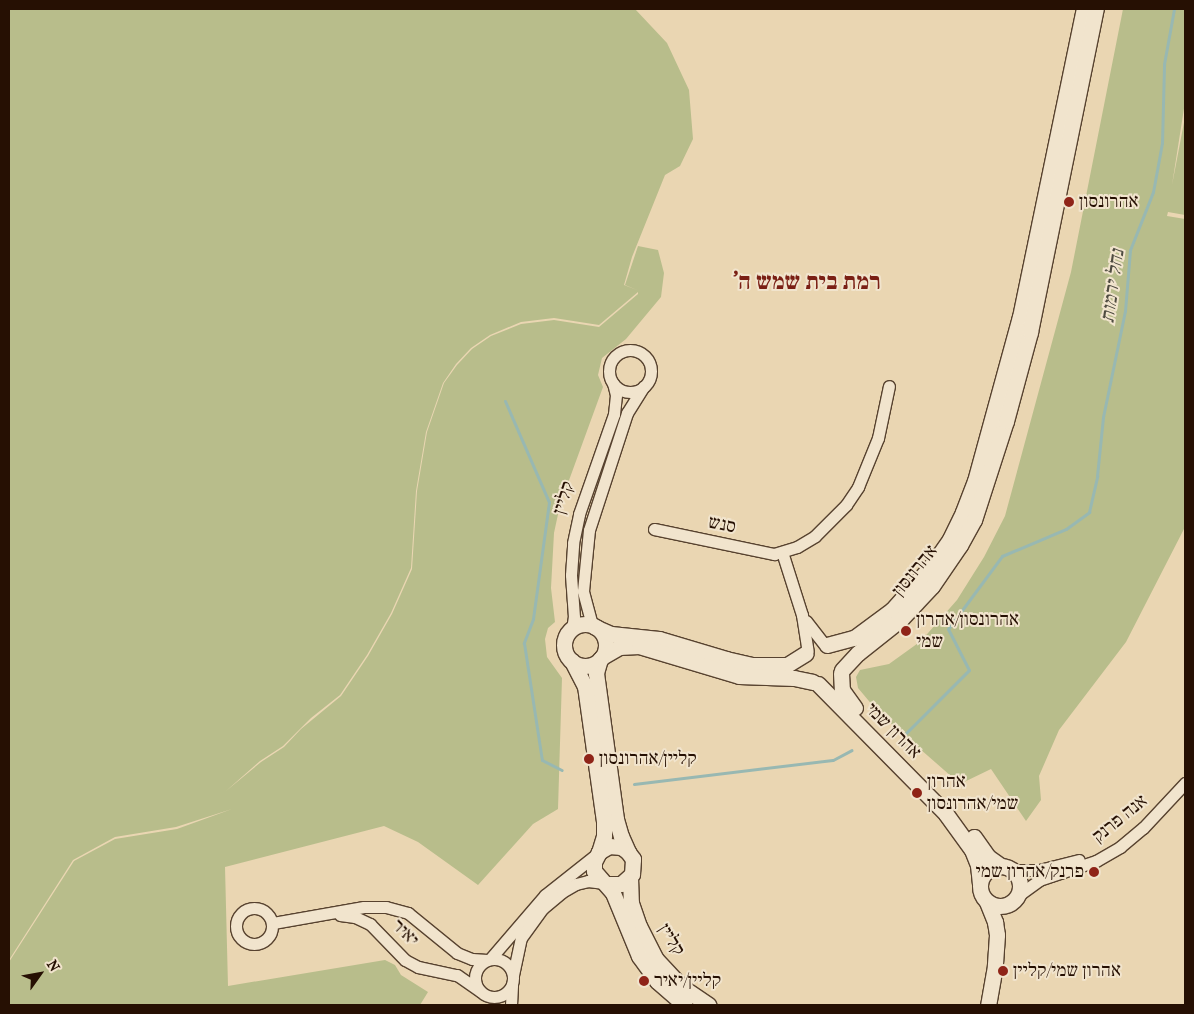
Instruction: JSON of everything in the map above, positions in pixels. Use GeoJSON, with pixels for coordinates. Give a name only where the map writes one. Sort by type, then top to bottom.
{"type":"FeatureCollection","features":[{"type":"Feature","properties":{"kind":"street","name":"אהרונסון"},"geometry":{"type":"LineString","coordinates":[[826,644],[854,638],[892,610],[932,565],[950,538],[963,512],[975,481],[1016,335],[1084,9]]}},
{"type":"Feature","properties":{"kind":"street","name":"אהרונסון"},"geometry":{"type":"LineString","coordinates":[[841,672],[858,653],[901,619],[932,586],[956,552],[974,520],[1006,421],[1030,332],[1096,9]]}},
{"type":"Feature","properties":{"kind":"street"},"geometry":{"type":"LineString","coordinates":[[635,351],[645,357],[650,368],[649,380],[643,387],[628,392],[620,389],[613,383],[609,371],[613,359],[622,352],[635,351]]}},
{"type":"Feature","properties":{"kind":"street","name":"קליין"},"geometry":{"type":"LineString","coordinates":[[572,629],[574,617],[571,568],[576,526],[614,414],[616,395],[613,383]]}},
{"type":"Feature","properties":{"kind":"street"},"geometry":{"type":"LineString","coordinates":[[815,683],[806,676],[803,668],[807,652],[802,615],[782,552],[814,536],[846,505],[858,487],[878,438],[889,386]]}},
{"type":"Feature","properties":{"kind":"street","name":"קליין"},"geometry":{"type":"LineString","coordinates":[[594,626],[583,591],[589,530],[627,413],[643,387]]}},
{"type":"Feature","properties":{"kind":"street","name":"סנש"},"geometry":{"type":"LineString","coordinates":[[654,529],[774,554],[782,552]]}},
{"type":"Feature","properties":{"kind":"street"},"geometry":{"type":"LineString","coordinates":[[572,661],[586,666],[621,646],[640,646],[739,676],[794,678],[815,683],[830,683],[841,672],[842,662],[839,653],[826,644],[802,615]]}},
{"type":"Feature","properties":{"kind":"street"},"geometry":{"type":"LineString","coordinates":[[605,883],[594,871],[594,862],[604,836],[604,822],[585,686],[572,661],[566,654],[564,645],[566,636],[572,629],[583,624],[594,626],[612,634],[659,639],[753,665],[787,665],[815,646],[826,644]]}},
{"type":"Feature","properties":{"kind":"street"},"geometry":{"type":"LineString","coordinates":[[511,1005],[520,938],[543,908],[562,892],[576,884],[588,881],[618,885],[630,877],[633,862],[621,836],[616,819],[596,673],[605,642],[602,633],[594,626]]}},
{"type":"Feature","properties":{"kind":"street","name":"אהרון שמי"},"geometry":{"type":"LineString","coordinates":[[841,672],[842,690],[850,702],[952,808],[986,854],[1007,868]]}},
{"type":"Feature","properties":{"kind":"street","name":"אהרון שמי"},"geometry":{"type":"LineString","coordinates":[[815,683],[946,814],[972,850],[978,865],[980,883]]}},
{"type":"Feature","properties":{"kind":"street","name":"אנה פרנק"},"geometry":{"type":"LineString","coordinates":[[1007,868],[1028,871],[1051,868],[1076,861],[1105,848],[1126,836],[1139,824],[1185,773]]}},
{"type":"Feature","properties":{"kind":"street","name":"אנה פרנק"},"geometry":{"type":"LineString","coordinates":[[1014,900],[1040,880],[1096,861],[1120,847],[1143,828],[1185,783]]}},
{"type":"Feature","properties":{"kind":"street"},"geometry":{"type":"LineString","coordinates":[[488,960],[503,961],[510,967],[513,979],[508,991],[501,996],[493,997],[482,993],[476,984],[475,975],[478,967],[488,960],[510,937],[534,906],[598,853],[606,847],[615,845],[628,852]]}},
{"type":"Feature","properties":{"kind":"street"},"geometry":{"type":"LineString","coordinates":[[988,1005],[995,966],[997,935],[995,922],[981,892],[980,883],[987,870],[1007,868],[1020,883],[1006,916],[1004,956],[996,1005]]}},
{"type":"Feature","properties":{"kind":"street","name":"קליין"},"geometry":{"type":"LineString","coordinates":[[630,877],[631,903],[634,914],[655,958],[682,987],[709,1005]]}},
{"type":"Feature","properties":{"kind":"street","name":"קליין"},"geometry":{"type":"LineString","coordinates":[[605,883],[613,894],[639,956],[658,981],[685,1005]]}},
{"type":"Feature","properties":{"kind":"street"},"geometry":{"type":"LineString","coordinates":[[987,902],[1002,906],[1014,900]]}},
{"type":"Feature","properties":{"kind":"street","name":"יאיר"},"geometry":{"type":"LineString","coordinates":[[273,923],[375,906],[399,909],[431,930],[457,953],[472,959],[488,960]]}},
{"type":"Feature","properties":{"kind":"street","name":"יאיר"},"geometry":{"type":"LineString","coordinates":[[331,914],[363,920],[379,932],[405,960],[418,966],[457,975],[482,993],[493,1005]]}},
{"type":"Feature","properties":{"kind":"green space"},"geometry":{"type":"Polygon","coordinates":[[[9,9],[635,9],[667,43],[689,90],[693,139],[680,166],[665,175],[632,257],[624,285],[637,290],[625,285],[638,246],[658,250],[664,273],[661,297],[626,339],[602,358],[598,375],[603,387],[560,505],[554,533],[551,588],[555,622],[548,628],[545,639],[547,657],[562,678],[558,809],[533,824],[478,885],[418,842],[384,826],[225,867],[228,986],[385,960],[395,965],[401,975],[428,992],[420,1005],[9,1005],[9,962],[74,861],[115,839],[177,829],[232,809],[176,827],[115,837],[73,860],[9,960],[9,9]],[[638,292],[599,325],[554,318],[521,322],[490,335],[471,348],[456,364],[443,383],[426,432],[416,491],[411,568],[391,613],[367,655],[340,695],[311,718],[283,746],[260,761],[226,791],[261,762],[284,747],[301,729],[341,696],[368,656],[392,614],[412,569],[417,491],[427,432],[444,383],[457,365],[472,349],[491,336],[521,324],[554,320],[599,327],[638,292]]]}},
{"type":"Feature","properties":{"kind":"green space"},"geometry":{"type":"Polygon","coordinates":[[[1123,9],[1185,9],[1185,102],[1172,185],[1185,117],[1185,215],[1168,212],[1167,216],[1185,219],[1185,527],[1126,642],[1059,730],[1039,776],[1041,800],[1026,821],[991,769],[960,784],[879,713],[858,688],[856,677],[860,670],[889,664],[921,641],[957,600],[984,557],[1005,516],[1071,272],[1123,9]]]}},
{"type":"Feature","properties":{"kind":"waterway","name":"נחל ירמות"},"geometry":{"type":"LineString","coordinates":[[906,733],[969,670],[948,629],[1002,556],[1066,529],[1089,512],[1097,476],[1103,417],[1125,311],[1130,250],[1153,192],[1162,143],[1164,64],[1174,9]]}},
{"type":"Feature","properties":{"kind":"waterway"},"geometry":{"type":"LineString","coordinates":[[505,401],[549,502],[533,619],[524,643],[542,760],[562,770]]}},
{"type":"Feature","properties":{"kind":"waterway"},"geometry":{"type":"LineString","coordinates":[[634,784],[833,760],[852,750]]}},
{"type":"Feature","properties":{"kind":"place","name":"אהרונסון"},"geometry":{"type":"Point","coordinates":[1069,202]}},
{"type":"Feature","properties":{"kind":"place","name":"אהרונסון/אהרון שמי"},"geometry":{"type":"Point","coordinates":[906,631]}},
{"type":"Feature","properties":{"kind":"place","name":"קליין/אהרונסון"},"geometry":{"type":"Point","coordinates":[589,759]}},
{"type":"Feature","properties":{"kind":"place","name":"אהרון שמי/אהרונסון"},"geometry":{"type":"Point","coordinates":[917,793]}},
{"type":"Feature","properties":{"kind":"place","name":"פרנק/אהרון שמי"},"geometry":{"type":"Point","coordinates":[1094,872]}},
{"type":"Feature","properties":{"kind":"place","name":"אהרון שמי/קליין"},"geometry":{"type":"Point","coordinates":[1003,971]}},
{"type":"Feature","properties":{"kind":"place","name":"קליין/יאיר"},"geometry":{"type":"Point","coordinates":[644,981]}},
{"type":"Feature","properties":{"kind":"district","name":"'רמת בית שמש ה"},"geometry":{"type":"Point","coordinates":[807,282]}}]}
